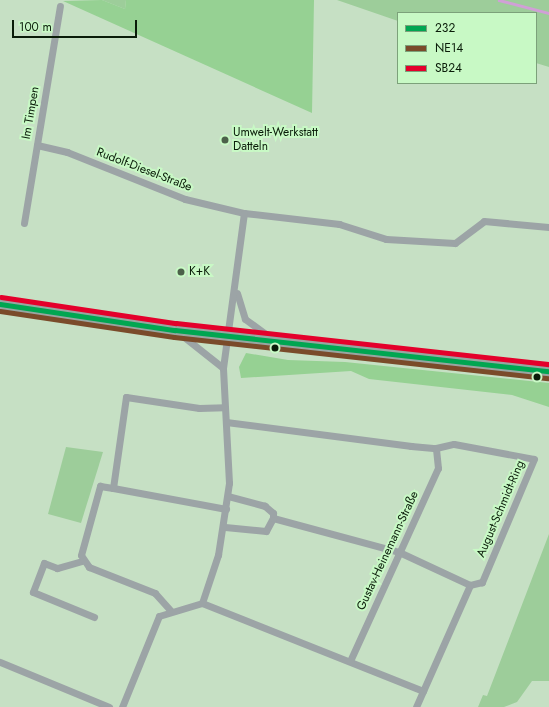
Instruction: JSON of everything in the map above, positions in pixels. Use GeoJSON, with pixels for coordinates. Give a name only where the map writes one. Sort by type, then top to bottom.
{"type":"FeatureCollection","features":[{"type":"Feature","properties":{"kind":"main road"},"geometry":{"type":"LineString","coordinates":[[0,304],[175,330],[279,343],[549,371]]}},
{"type":"Feature","properties":{"kind":"street","name":"Im Timpen"},"geometry":{"type":"LineString","coordinates":[[24,223],[60,6]]}},
{"type":"Feature","properties":{"kind":"street","name":"Rudolf-Diesel-Straße"},"geometry":{"type":"LineString","coordinates":[[37,145],[67,152],[185,199],[244,213],[339,224],[366,234],[445,244],[459,241],[484,221],[549,227]]}},
{"type":"Feature","properties":{"kind":"street"},"geometry":{"type":"LineString","coordinates":[[202,603],[225,526],[228,496],[223,368],[236,288],[244,213]]}},
{"type":"Feature","properties":{"kind":"street"},"geometry":{"type":"LineString","coordinates":[[236,288],[245,319],[279,343]]}},
{"type":"Feature","properties":{"kind":"street"},"geometry":{"type":"LineString","coordinates":[[175,330],[223,368]]}},
{"type":"Feature","properties":{"kind":"street"},"geometry":{"type":"LineString","coordinates":[[113,488],[126,397],[199,408],[224,407]]}},
{"type":"Feature","properties":{"kind":"street","name":"August-Schmidt-Ring"},"geometry":{"type":"LineString","coordinates":[[226,422],[436,448],[454,444],[534,459],[482,582],[470,585]]}},
{"type":"Feature","properties":{"kind":"street","name":"Gustav-Heinemann-Straße"},"geometry":{"type":"LineString","coordinates":[[350,661],[438,468],[436,448]]}},
{"type":"Feature","properties":{"kind":"street"},"geometry":{"type":"LineString","coordinates":[[82,561],[100,486],[226,509]]}},
{"type":"Feature","properties":{"kind":"street"},"geometry":{"type":"LineString","coordinates":[[225,526],[266,531],[273,518],[270,508],[228,496]]}},
{"type":"Feature","properties":{"kind":"street"},"geometry":{"type":"LineString","coordinates":[[273,518],[399,552],[470,585],[416,707]]}},
{"type":"Feature","properties":{"kind":"street"},"geometry":{"type":"LineString","coordinates":[[82,561],[89,567],[155,593],[171,611]]}},
{"type":"Feature","properties":{"kind":"street"},"geometry":{"type":"LineString","coordinates":[[82,561],[57,568],[44,563],[33,592],[94,617]]}},
{"type":"Feature","properties":{"kind":"street"},"geometry":{"type":"LineString","coordinates":[[122,707],[159,616],[171,611],[202,603],[423,691]]}},
{"type":"Feature","properties":{"kind":"street"},"geometry":{"type":"LineString","coordinates":[[0,662],[109,707]]}},
{"type":"Feature","properties":{"kind":"green space"},"geometry":{"type":"Polygon","coordinates":[[[102,0],[126,0],[125,9],[102,0]]]}},
{"type":"Feature","properties":{"kind":"green space"},"geometry":{"type":"Polygon","coordinates":[[[102,0],[125,9],[126,0],[314,0],[312,113],[63,1],[102,0]]]}},
{"type":"Feature","properties":{"kind":"green space"},"geometry":{"type":"Polygon","coordinates":[[[337,0],[549,0],[549,67],[537,63],[537,12],[397,12],[397,21],[337,0]]]}},
{"type":"Feature","properties":{"kind":"green space"},"geometry":{"type":"Polygon","coordinates":[[[246,353],[288,360],[345,362],[549,383],[549,407],[512,395],[369,379],[351,371],[241,378],[239,367],[246,353]]]}},
{"type":"Feature","properties":{"kind":"green space"},"geometry":{"type":"Polygon","coordinates":[[[66,447],[103,452],[81,523],[48,514],[66,447]]]}},
{"type":"Feature","properties":{"kind":"green space"},"geometry":{"type":"Polygon","coordinates":[[[549,534],[549,681],[532,681],[517,702],[504,707],[478,707],[483,695],[487,696],[549,534]]]}},
{"type":"Feature","properties":{"kind":"waterway"},"geometry":{"type":"LineString","coordinates":[[499,0],[549,13]]}},
{"type":"Feature","properties":{"kind":"transit line","name":"SB24"},"geometry":{"type":"LineString","coordinates":[[1,297],[176,323],[549,364]]}},
{"type":"Feature","properties":{"kind":"transit line","name":"232"},"geometry":{"type":"LineString","coordinates":[[0,304],[175,330],[549,371]]}},
{"type":"Feature","properties":{"kind":"transit line","name":"NE14"},"geometry":{"type":"LineString","coordinates":[[0,311],[174,337],[548,378]]}},
{"type":"Feature","properties":{"kind":"place","name":"Umwelt-Werkstatt Datteln"},"geometry":{"type":"Point","coordinates":[225,140]}},
{"type":"Feature","properties":{"kind":"place","name":"K+K"},"geometry":{"type":"Point","coordinates":[181,272]}}]}
